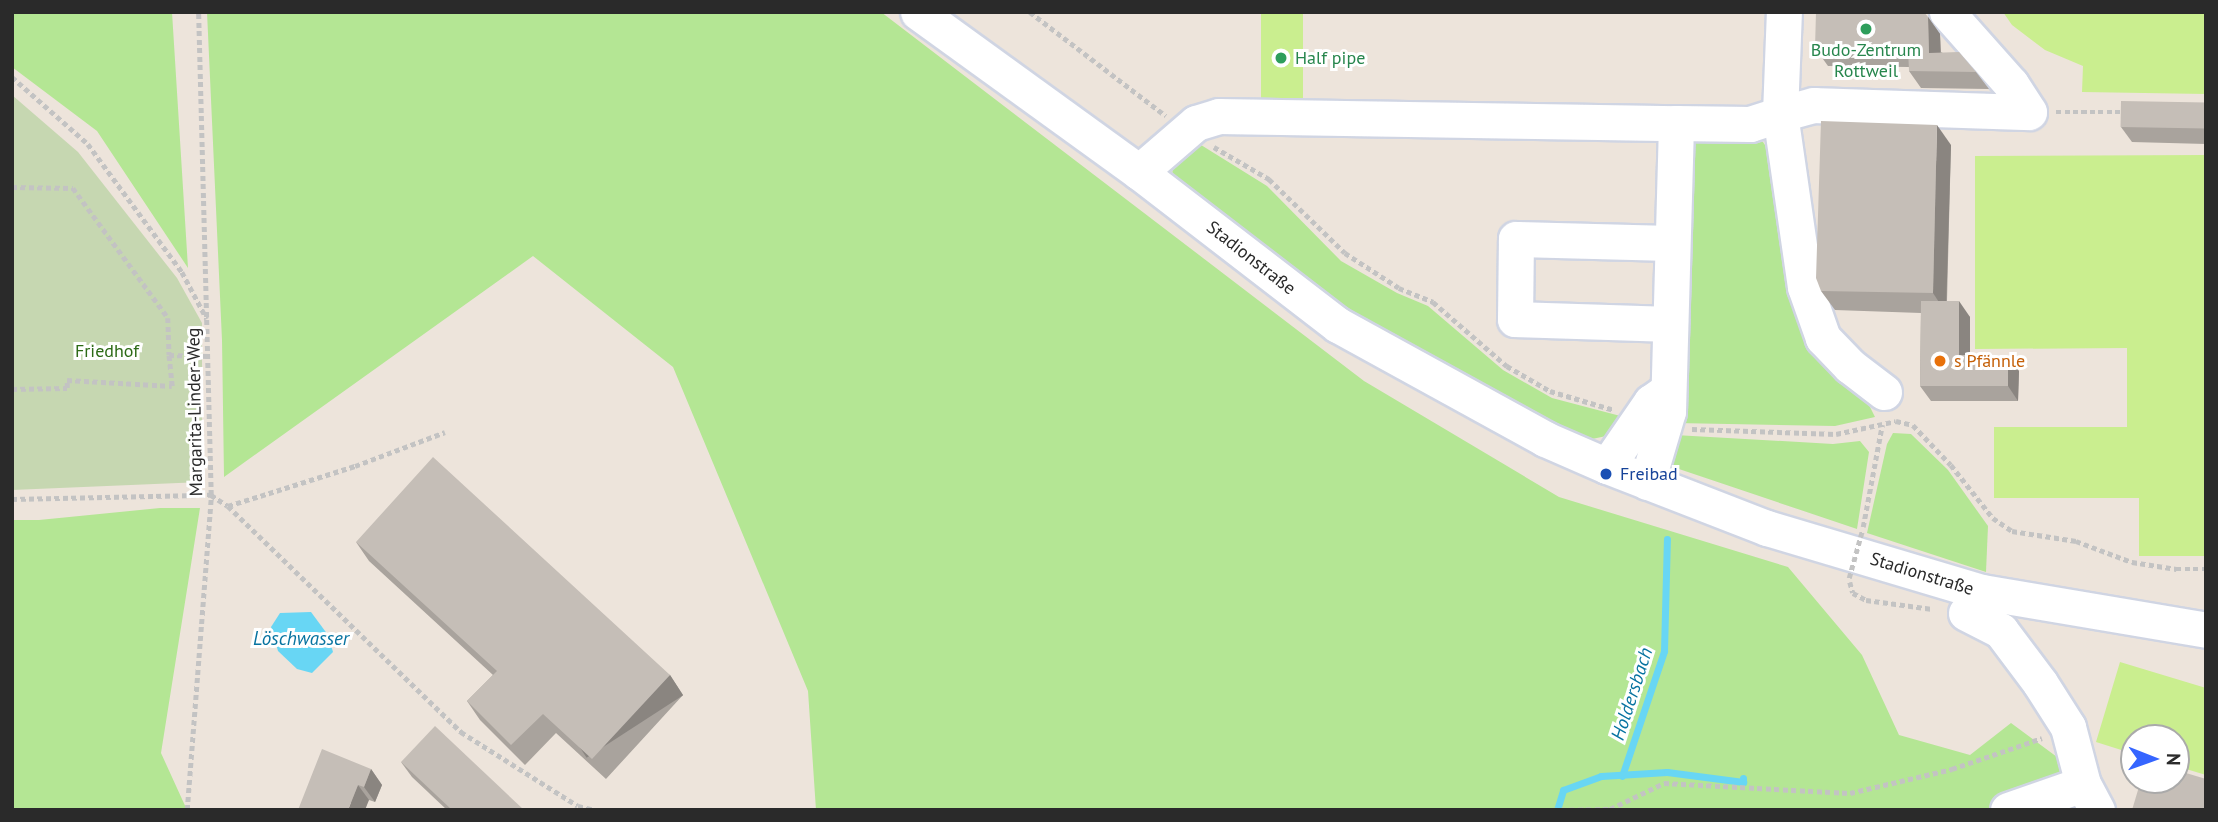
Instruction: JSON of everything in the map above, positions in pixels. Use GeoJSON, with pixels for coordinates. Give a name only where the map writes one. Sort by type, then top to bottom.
{"type":"FeatureCollection","features":[{"type":"Feature","properties":{"kind":"street","name":"Stadionstraße"},"geometry":{"type":"LineString","coordinates":[[918,12],[1139,172],[1338,325],[1545,439],[1606,466],[1767,528],[1982,592],[2206,630]]}},
{"type":"Feature","properties":{"kind":"street"},"geometry":{"type":"LineString","coordinates":[[1784,12],[1780,114],[1805,287],[1823,338],[1850,366],[1883,409]]}},
{"type":"Feature","properties":{"kind":"street"},"geometry":{"type":"LineString","coordinates":[[1947,12],[2011,85],[2029,112]]}},
{"type":"Feature","properties":{"kind":"street"},"geometry":{"type":"LineString","coordinates":[[1139,172],[1186,130],[1196,123],[1219,116],[1750,124],[1814,105],[2029,112]]}},
{"type":"Feature","properties":{"kind":"street"},"geometry":{"type":"LineString","coordinates":[[1647,482],[1653,422],[1651,402],[1667,391],[1676,123]]}},
{"type":"Feature","properties":{"kind":"street"},"geometry":{"type":"LineString","coordinates":[[1670,324],[1515,319],[1516,240],[1672,243]]}},
{"type":"Feature","properties":{"kind":"street"},"geometry":{"type":"LineString","coordinates":[[1606,466],[1653,422]]}},
{"type":"Feature","properties":{"kind":"street"},"geometry":{"type":"LineString","coordinates":[[1966,613],[2001,631],[2068,727],[2090,797],[2008,810]]}},
{"type":"Feature","properties":{"kind":"path","name":"Margarita-Linder-Weg"},"geometry":{"type":"LineString","coordinates":[[187,810],[211,495],[209,323],[198,12]]}},
{"type":"Feature","properties":{"kind":"path"},"geometry":{"type":"LineString","coordinates":[[1030,12],[1186,130],[1269,179],[1345,253],[1399,288],[1433,302],[1507,366],[1550,391],[1653,422],[1836,434],[1883,409]]}},
{"type":"Feature","properties":{"kind":"path"},"geometry":{"type":"LineString","coordinates":[[12,77],[88,144],[182,272],[209,323]]}},
{"type":"Feature","properties":{"kind":"path"},"geometry":{"type":"LineString","coordinates":[[2029,112],[2126,112]]}},
{"type":"Feature","properties":{"kind":"path"},"geometry":{"type":"LineString","coordinates":[[12,187],[73,188],[169,318],[172,386],[68,380],[67,388],[12,389]]}},
{"type":"Feature","properties":{"kind":"path"},"geometry":{"type":"LineString","coordinates":[[169,355],[209,356]]}},
{"type":"Feature","properties":{"kind":"path"},"geometry":{"type":"LineString","coordinates":[[1883,409],[1862,531],[1849,578],[1853,593],[1866,600],[1966,613]]}},
{"type":"Feature","properties":{"kind":"path"},"geometry":{"type":"LineString","coordinates":[[1883,409],[1896,421],[1913,425],[1951,464],[1993,518],[2012,531],[2076,541],[2132,562],[2176,569],[2206,569]]}},
{"type":"Feature","properties":{"kind":"path"},"geometry":{"type":"LineString","coordinates":[[228,506],[355,466],[445,432]]}},
{"type":"Feature","properties":{"kind":"path"},"geometry":{"type":"LineString","coordinates":[[12,499],[211,495],[228,506],[461,732],[578,806],[595,810]]}},
{"type":"Feature","properties":{"kind":"path"},"geometry":{"type":"LineString","coordinates":[[1545,809],[1610,809],[1664,783],[1850,793],[1952,769],[2030,744],[2068,727]]}},
{"type":"Feature","properties":{"kind":"green space"},"geometry":{"type":"Polygon","coordinates":[[[12,12],[172,12],[188,268],[97,131],[12,67],[12,12]]]}},
{"type":"Feature","properties":{"kind":"green space"},"geometry":{"type":"Polygon","coordinates":[[[207,12],[881,12],[1364,381],[1559,497],[1788,567],[1862,655],[1899,735],[1970,755],[2011,723],[2057,757],[2077,810],[816,810],[808,691],[673,367],[533,256],[224,477],[222,340],[207,12]]]}},
{"type":"Feature","properties":{"kind":"green space","name":"Half pipe"},"geometry":{"type":"Polygon","coordinates":[[[1261,12],[1303,12],[1303,104],[1261,104],[1261,12]]]}},
{"type":"Feature","properties":{"kind":"green space"},"geometry":{"type":"Polygon","coordinates":[[[2003,12],[2206,12],[2206,94],[2082,92],[2083,66],[2045,50],[2012,25],[2003,12]]]}},
{"type":"Feature","properties":{"kind":"green space","name":"Friedhof"},"geometry":{"type":"Polygon","coordinates":[[[12,95],[78,152],[177,278],[202,323],[202,482],[12,490],[12,95]]]}},
{"type":"Feature","properties":{"kind":"green space"},"geometry":{"type":"Polygon","coordinates":[[[1711,137],[1750,137],[1763,142],[1776,162],[1814,341],[1841,383],[1867,401],[1875,417],[1835,426],[1676,423],[1687,160],[1695,143],[1711,137]]]}},
{"type":"Feature","properties":{"kind":"green space"},"geometry":{"type":"Polygon","coordinates":[[[1193,140],[1267,186],[1341,261],[1397,293],[1428,306],[1503,370],[1552,398],[1628,418],[1611,435],[1592,439],[1572,435],[1349,313],[1173,183],[1172,162],[1193,140]]]}},
{"type":"Feature","properties":{"kind":"green space"},"geometry":{"type":"Polygon","coordinates":[[[2206,155],[2206,556],[2139,556],[2139,498],[1994,498],[1994,427],[2127,427],[2127,348],[1975,349],[1975,156],[2206,155]]]}},
{"type":"Feature","properties":{"kind":"green space"},"geometry":{"type":"Polygon","coordinates":[[[1893,433],[1911,434],[1948,470],[1988,526],[1986,572],[1867,533],[1887,444],[1893,433]]]}},
{"type":"Feature","properties":{"kind":"green space"},"geometry":{"type":"Polygon","coordinates":[[[1675,435],[1833,444],[1860,441],[1869,452],[1857,529],[1673,467],[1675,435]]]}},
{"type":"Feature","properties":{"kind":"green space"},"geometry":{"type":"Polygon","coordinates":[[[160,508],[200,508],[161,753],[187,810],[12,810],[12,520],[39,520],[160,508]]]}},
{"type":"Feature","properties":{"kind":"green space"},"geometry":{"type":"Polygon","coordinates":[[[2120,662],[2206,688],[2206,775],[2190,770],[2190,724],[2120,724],[2120,750],[2096,742],[2120,662]]]}},
{"type":"Feature","properties":{"kind":"water","name":"Löschwasser"},"geometry":{"type":"Polygon","coordinates":[[[311,612],[328,635],[333,652],[312,673],[297,669],[278,651],[271,627],[280,613],[311,612]]]}},
{"type":"Feature","properties":{"kind":"building"},"geometry":{"type":"Polygon","coordinates":[[[1816,12],[1924,12],[1928,17],[1929,53],[1959,52],[1976,72],[1909,71],[1908,49],[1815,48],[1816,12]]]}},
{"type":"Feature","properties":{"kind":"building"},"geometry":{"type":"Polygon","coordinates":[[[2121,101],[2206,102],[2206,128],[2121,127],[2121,101]]]}},
{"type":"Feature","properties":{"kind":"building"},"geometry":{"type":"Polygon","coordinates":[[[1821,121],[1937,125],[1933,293],[1821,291],[1816,278],[1821,121]]]}},
{"type":"Feature","properties":{"kind":"building"},"geometry":{"type":"Polygon","coordinates":[[[1921,301],[1959,301],[1959,355],[2008,355],[2008,386],[1920,386],[1921,301]]]}},
{"type":"Feature","properties":{"kind":"building"},"geometry":{"type":"Polygon","coordinates":[[[433,457],[670,675],[592,759],[543,714],[511,745],[467,701],[497,671],[356,542],[433,457]]]}},
{"type":"Feature","properties":{"kind":"building"},"geometry":{"type":"Polygon","coordinates":[[[435,726],[524,810],[452,810],[401,762],[435,726]]]}},
{"type":"Feature","properties":{"kind":"building"},"geometry":{"type":"Polygon","coordinates":[[[322,749],[371,769],[364,787],[358,785],[348,810],[298,810],[322,749]]]}},
{"type":"Feature","properties":{"kind":"building"},"geometry":{"type":"Polygon","coordinates":[[[2190,774],[2206,779],[2206,810],[2132,810],[2137,794],[2190,794],[2190,774]]]}},
{"type":"Feature","properties":{"kind":"waterway","name":"Holdersbach"},"geometry":{"type":"LineString","coordinates":[[1622,776],[1664,651],[1667,539]]}},
{"type":"Feature","properties":{"kind":"waterway"},"geometry":{"type":"LineString","coordinates":[[1557,810],[1563,790],[1601,776],[1667,772],[1743,782],[1743,778]]}},
{"type":"Feature","properties":{"kind":"place","name":"Budo-Zentrum Rottweil"},"geometry":{"type":"Point","coordinates":[1866,29]}},
{"type":"Feature","properties":{"kind":"place","name":"Half pipe"},"geometry":{"type":"Point","coordinates":[1281,58]}},
{"type":"Feature","properties":{"kind":"place","name":"s Pfännle"},"geometry":{"type":"Point","coordinates":[1940,361]}},
{"type":"Feature","properties":{"kind":"place","name":"Freibad"},"geometry":{"type":"Point","coordinates":[1606,474]}}]}
